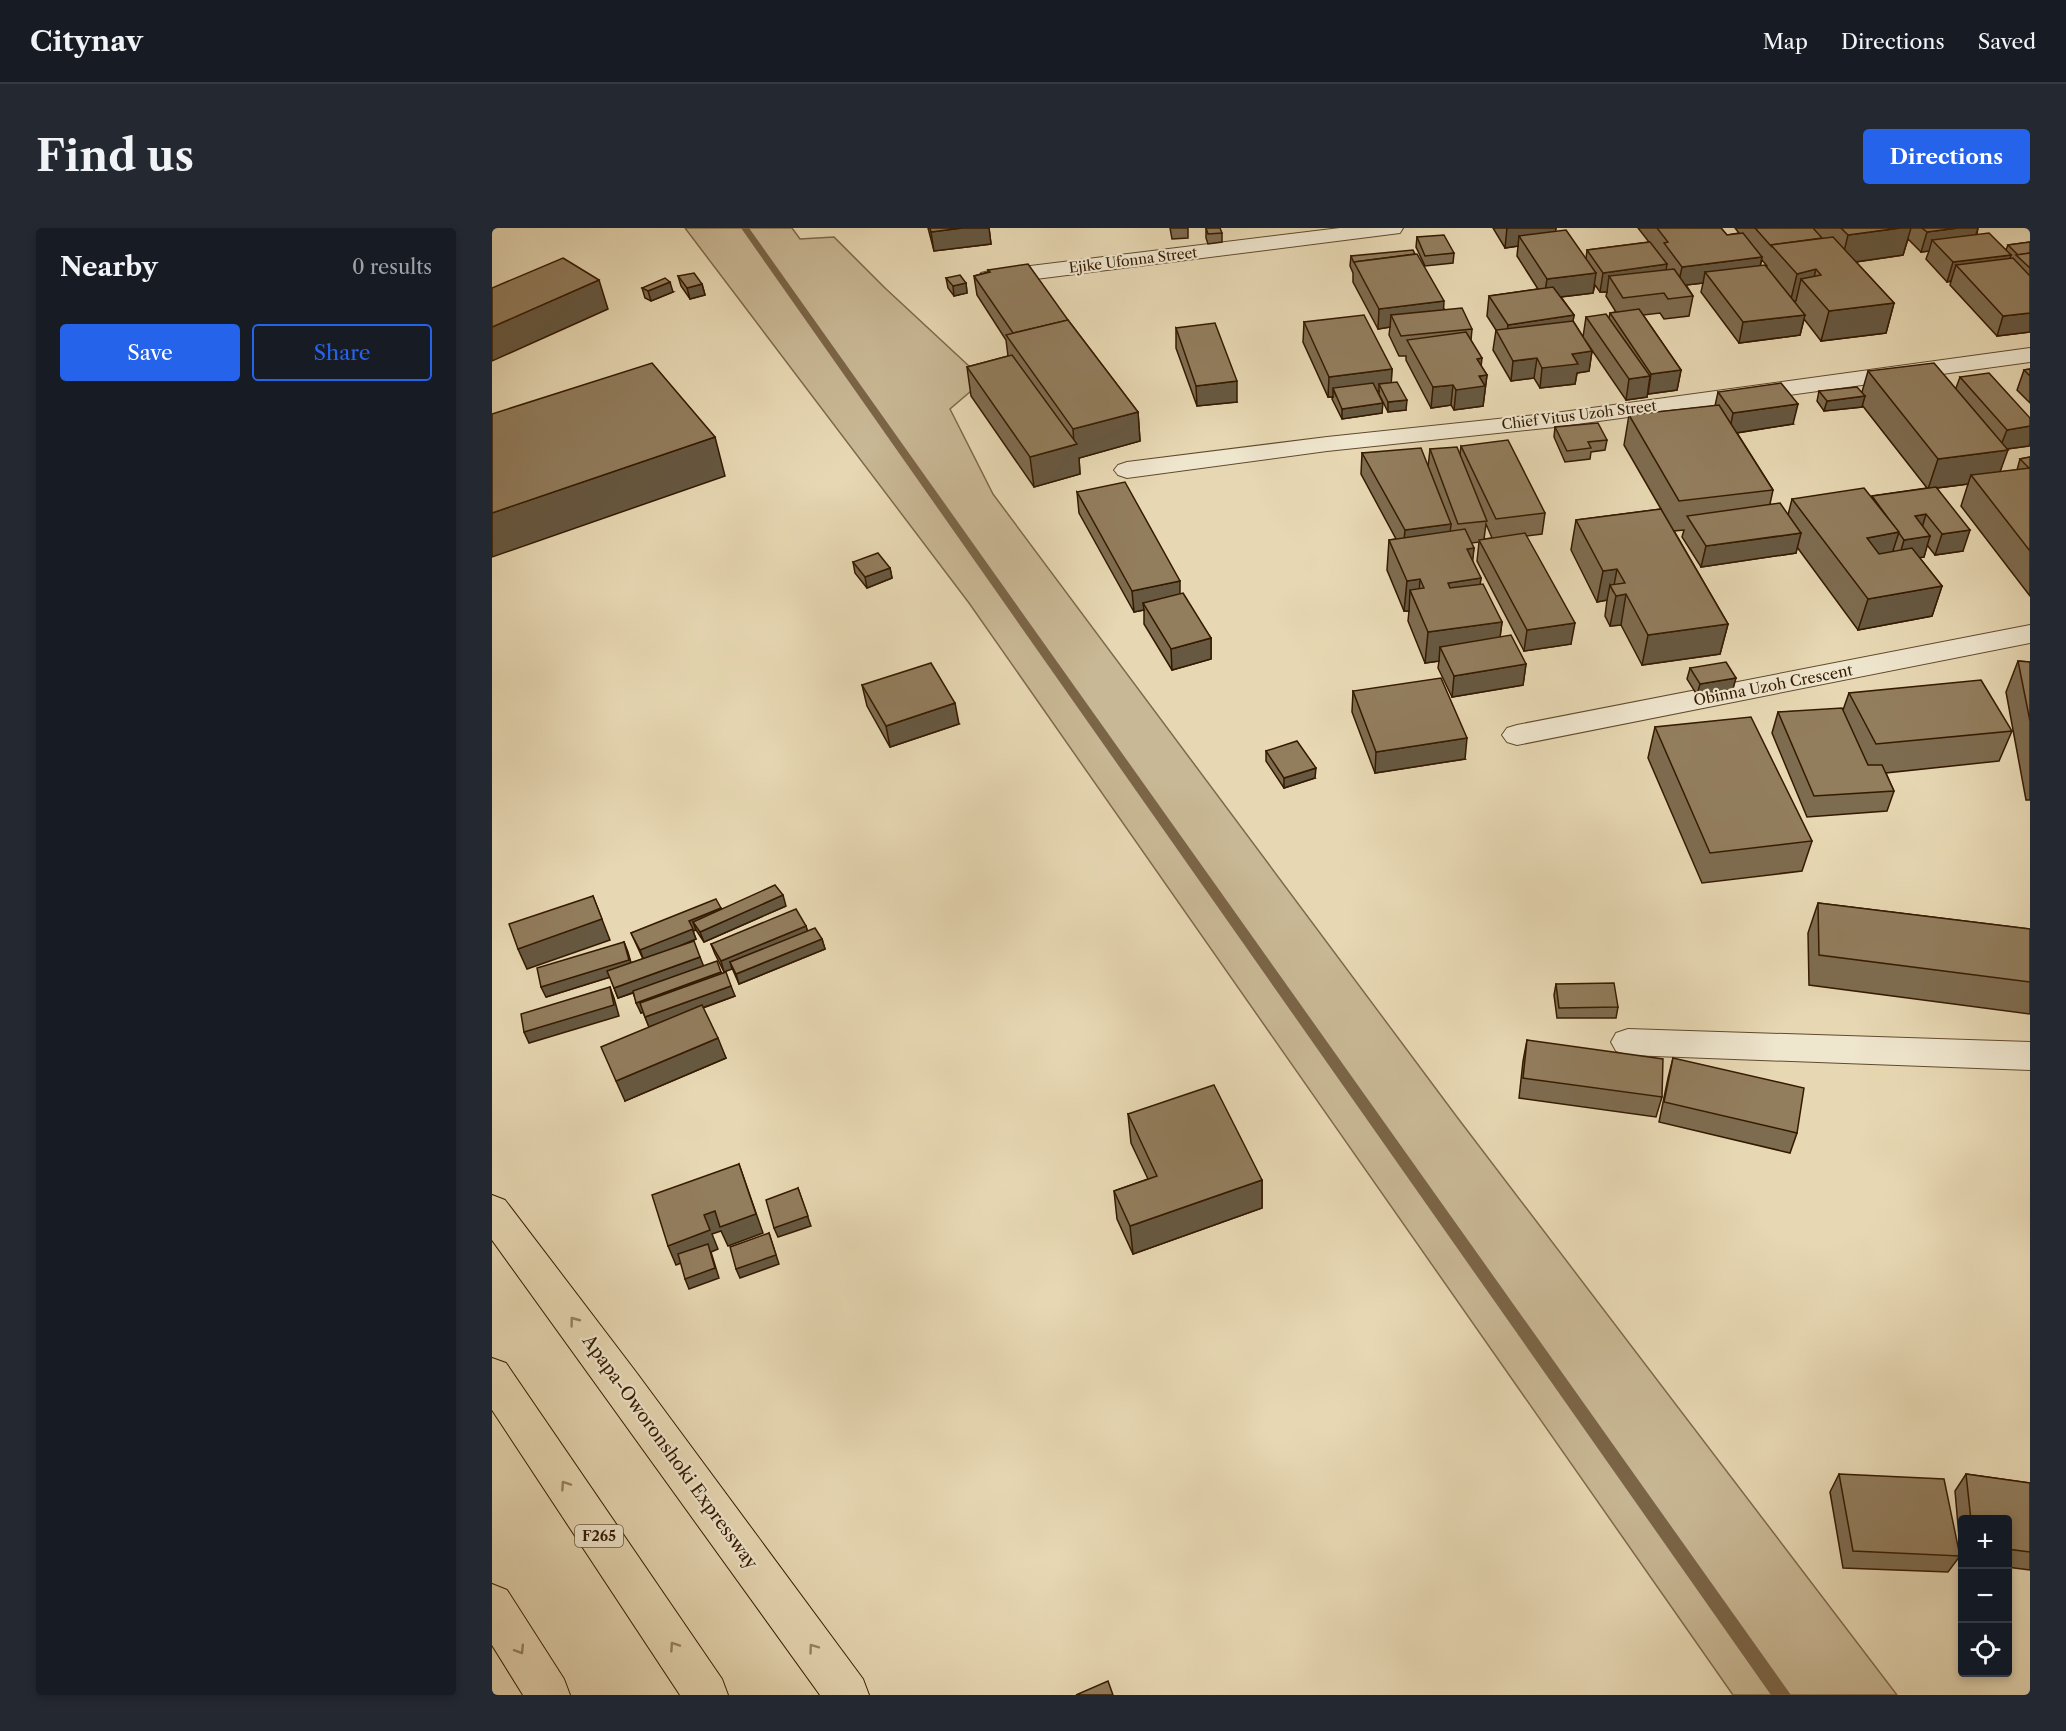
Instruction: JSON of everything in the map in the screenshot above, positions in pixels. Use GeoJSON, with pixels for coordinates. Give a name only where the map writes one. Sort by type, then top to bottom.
{"type":"FeatureCollection","features":[{"type":"Feature","properties":{"kind":"main road","name":"Apapa-Oworonshoki Expressway"},"geometry":{"type":"LineString","coordinates":[[492,1211],[622,1385],[847,1695]]}},
{"type":"Feature","properties":{"kind":"main road","name":"F265"},"geometry":{"type":"LineString","coordinates":[[492,1376],[706,1695]]}},
{"type":"Feature","properties":{"kind":"main road"},"geometry":{"type":"LineString","coordinates":[[492,1605],[548,1695]]}},
{"type":"Feature","properties":{"kind":"street","name":"Ejike Ufonna Street"},"geometry":{"type":"LineString","coordinates":[[982,278],[1392,228]]}},
{"type":"Feature","properties":{"kind":"street","name":"Chief Vitus Uzoh Street"},"geometry":{"type":"LineString","coordinates":[[1127,470],[1327,444],[1555,420],[2030,355]]}},
{"type":"Feature","properties":{"kind":"street","name":"Obinna Uzoh Crescent"},"geometry":{"type":"LineString","coordinates":[[1517,735],[2030,634]]}},
{"type":"Feature","properties":{"kind":"street"},"geometry":{"type":"LineString","coordinates":[[1629,1042],[2030,1056]]}},
{"type":"Feature","properties":{"kind":"shaded area"},"geometry":{"type":"Polygon","coordinates":[[[685,228],[792,228],[800,239],[834,237],[984,380],[950,409],[993,494],[1457,1117],[1897,1695],[1733,1695],[969,603],[685,228]]]}},
{"type":"Feature","properties":{"kind":"building"},"geometry":{"type":"Polygon","coordinates":[[[930,228],[962,228],[931,232],[930,228]]]}},
{"type":"Feature","properties":{"kind":"building"},"geometry":{"type":"Polygon","coordinates":[[[1206,228],[1220,228],[1222,233],[1208,234],[1206,228]]]}},
{"type":"Feature","properties":{"kind":"building"},"geometry":{"type":"Polygon","coordinates":[[[1657,228],[1721,228],[1727,235],[1743,233],[1762,257],[1682,267],[1664,243],[1668,242],[1657,228]]]}},
{"type":"Feature","properties":{"kind":"building"},"geometry":{"type":"Polygon","coordinates":[[[1755,228],[1813,228],[1822,238],[1771,246],[1755,228]]]}},
{"type":"Feature","properties":{"kind":"building"},"geometry":{"type":"Polygon","coordinates":[[[1841,228],[1900,228],[1848,235],[1841,228]]]}},
{"type":"Feature","properties":{"kind":"building"},"geometry":{"type":"Polygon","coordinates":[[[1922,228],[1958,228],[1927,232],[1922,228]]]}},
{"type":"Feature","properties":{"kind":"building"},"geometry":{"type":"Polygon","coordinates":[[[1566,230],[1596,273],[1547,279],[1519,236],[1566,230]]]}},
{"type":"Feature","properties":{"kind":"building"},"geometry":{"type":"Polygon","coordinates":[[[1989,233],[2011,255],[1953,262],[1932,240],[1989,233]]]}},
{"type":"Feature","properties":{"kind":"building"},"geometry":{"type":"Polygon","coordinates":[[[1444,235],[1454,253],[1425,256],[1417,237],[1444,235]]]}},
{"type":"Feature","properties":{"kind":"building"},"geometry":{"type":"Polygon","coordinates":[[[1833,237],[1894,303],[1829,311],[1801,279],[1821,275],[1816,269],[1797,274],[1771,245],[1833,237]]]}},
{"type":"Feature","properties":{"kind":"building"},"geometry":{"type":"Polygon","coordinates":[[[1650,242],[1667,264],[1603,273],[1587,250],[1650,242]]]}},
{"type":"Feature","properties":{"kind":"building"},"geometry":{"type":"Polygon","coordinates":[[[2030,242],[2030,253],[2018,255],[2008,245],[2030,242]]]}},
{"type":"Feature","properties":{"kind":"building"},"geometry":{"type":"Polygon","coordinates":[[[1413,250],[1415,254],[1354,263],[1351,256],[1413,250]]]}},
{"type":"Feature","properties":{"kind":"building"},"geometry":{"type":"Polygon","coordinates":[[[2030,253],[2030,268],[2016,255],[2030,253]]]}},
{"type":"Feature","properties":{"kind":"building"},"geometry":{"type":"Polygon","coordinates":[[[1417,254],[1444,301],[1379,309],[1354,262],[1417,254]]]}},
{"type":"Feature","properties":{"kind":"building"},"geometry":{"type":"Polygon","coordinates":[[[563,258],[599,280],[492,327],[492,288],[563,258]]]}},
{"type":"Feature","properties":{"kind":"building"},"geometry":{"type":"Polygon","coordinates":[[[2013,258],[2030,276],[2030,313],[2003,316],[1956,265],[2013,258]]]}},
{"type":"Feature","properties":{"kind":"building"},"geometry":{"type":"Polygon","coordinates":[[[1028,264],[1068,320],[1013,333],[974,276],[990,272],[988,270],[1028,264]]]}},
{"type":"Feature","properties":{"kind":"building"},"geometry":{"type":"Polygon","coordinates":[[[1765,265],[1805,315],[1743,322],[1705,272],[1765,265]]]}},
{"type":"Feature","properties":{"kind":"building"},"geometry":{"type":"Polygon","coordinates":[[[1674,269],[1693,296],[1668,299],[1664,293],[1623,298],[1609,276],[1674,269]]]}},
{"type":"Feature","properties":{"kind":"building"},"geometry":{"type":"Polygon","coordinates":[[[694,273],[702,284],[687,288],[678,276],[694,273]]]}},
{"type":"Feature","properties":{"kind":"building"},"geometry":{"type":"Polygon","coordinates":[[[960,275],[966,283],[953,286],[946,278],[960,275]]]}},
{"type":"Feature","properties":{"kind":"building"},"geometry":{"type":"Polygon","coordinates":[[[665,278],[670,282],[648,291],[642,288],[665,278]]]}},
{"type":"Feature","properties":{"kind":"building"},"geometry":{"type":"Polygon","coordinates":[[[1553,287],[1574,315],[1508,325],[1489,296],[1553,287]]]}},
{"type":"Feature","properties":{"kind":"building"},"geometry":{"type":"Polygon","coordinates":[[[1462,308],[1472,329],[1401,336],[1391,315],[1462,308]]]}},
{"type":"Feature","properties":{"kind":"building"},"geometry":{"type":"Polygon","coordinates":[[[1639,309],[1681,370],[1651,374],[1610,313],[1639,309]]]}},
{"type":"Feature","properties":{"kind":"building"},"geometry":{"type":"Polygon","coordinates":[[[1606,314],[1650,376],[1629,379],[1586,317],[1606,314]]]}},
{"type":"Feature","properties":{"kind":"building"},"geometry":{"type":"Polygon","coordinates":[[[1364,315],[1392,369],[1329,377],[1304,322],[1364,315]]]}},
{"type":"Feature","properties":{"kind":"building"},"geometry":{"type":"Polygon","coordinates":[[[1068,320],[1138,412],[1073,429],[1006,335],[1068,320]]]}},
{"type":"Feature","properties":{"kind":"building"},"geometry":{"type":"Polygon","coordinates":[[[1573,321],[1592,351],[1572,354],[1578,364],[1542,368],[1537,358],[1513,361],[1496,330],[1573,321]]]}},
{"type":"Feature","properties":{"kind":"building"},"geometry":{"type":"Polygon","coordinates":[[[1215,323],[1237,381],[1196,386],[1176,328],[1215,323]]]}},
{"type":"Feature","properties":{"kind":"building"},"geometry":{"type":"Polygon","coordinates":[[[1466,332],[1482,358],[1477,359],[1487,375],[1479,376],[1485,386],[1456,390],[1453,385],[1433,387],[1407,340],[1466,332]]]}},
{"type":"Feature","properties":{"kind":"building"},"geometry":{"type":"Polygon","coordinates":[[[1012,355],[1077,444],[1030,457],[967,367],[1012,355]]]}},
{"type":"Feature","properties":{"kind":"building"},"geometry":{"type":"Polygon","coordinates":[[[652,363],[715,437],[492,513],[492,414],[652,363]]]}},
{"type":"Feature","properties":{"kind":"building"},"geometry":{"type":"Polygon","coordinates":[[[1934,363],[2008,450],[1938,459],[1868,371],[1934,363]]]}},
{"type":"Feature","properties":{"kind":"building"},"geometry":{"type":"Polygon","coordinates":[[[1989,373],[2030,418],[2030,426],[2007,430],[1960,377],[1989,373]]]}},
{"type":"Feature","properties":{"kind":"building"},"geometry":{"type":"Polygon","coordinates":[[[1397,382],[1407,400],[1388,402],[1379,384],[1397,382]]]}},
{"type":"Feature","properties":{"kind":"building"},"geometry":{"type":"Polygon","coordinates":[[[1373,383],[1383,403],[1342,409],[1333,388],[1373,383]]]}},
{"type":"Feature","properties":{"kind":"building"},"geometry":{"type":"Polygon","coordinates":[[[1781,383],[1798,404],[1733,413],[1718,392],[1781,383]]]}},
{"type":"Feature","properties":{"kind":"building"},"geometry":{"type":"Polygon","coordinates":[[[1857,387],[1865,396],[1827,401],[1819,391],[1857,387]]]}},
{"type":"Feature","properties":{"kind":"building"},"geometry":{"type":"Polygon","coordinates":[[[1719,405],[1773,490],[1679,501],[1629,415],[1719,405]]]}},
{"type":"Feature","properties":{"kind":"building"},"geometry":{"type":"Polygon","coordinates":[[[1598,423],[1607,440],[1588,442],[1591,448],[1567,451],[1555,427],[1598,423]]]}},
{"type":"Feature","properties":{"kind":"building"},"geometry":{"type":"Polygon","coordinates":[[[1508,440],[1545,513],[1496,519],[1461,446],[1508,440]]]}},
{"type":"Feature","properties":{"kind":"building"},"geometry":{"type":"Polygon","coordinates":[[[1457,447],[1487,521],[1458,524],[1430,449],[1457,447]]]}},
{"type":"Feature","properties":{"kind":"building"},"geometry":{"type":"Polygon","coordinates":[[[1421,448],[1451,524],[1405,530],[1362,453],[1421,448]]]}},
{"type":"Feature","properties":{"kind":"building"},"geometry":{"type":"Polygon","coordinates":[[[2030,457],[2030,468],[2029,468],[2020,459],[2030,457]]]}},
{"type":"Feature","properties":{"kind":"building"},"geometry":{"type":"Polygon","coordinates":[[[2030,468],[2030,551],[1971,475],[2030,468]]]}},
{"type":"Feature","properties":{"kind":"building"},"geometry":{"type":"Polygon","coordinates":[[[1125,482],[1180,581],[1132,591],[1077,492],[1125,482]]]}},
{"type":"Feature","properties":{"kind":"building"},"geometry":{"type":"Polygon","coordinates":[[[1936,487],[1970,530],[1942,534],[1926,514],[1915,516],[1930,536],[1904,540],[1872,496],[1936,487]]]}},
{"type":"Feature","properties":{"kind":"building"},"geometry":{"type":"Polygon","coordinates":[[[1864,488],[1899,532],[1867,538],[1879,554],[1912,548],[1942,586],[1868,599],[1792,499],[1864,488]]]}},
{"type":"Feature","properties":{"kind":"building"},"geometry":{"type":"Polygon","coordinates":[[[1780,503],[1801,533],[1706,546],[1687,516],[1780,503]]]}},
{"type":"Feature","properties":{"kind":"building"},"geometry":{"type":"Polygon","coordinates":[[[1661,509],[1728,624],[1648,635],[1626,594],[1616,596],[1610,585],[1625,583],[1617,569],[1603,571],[1576,520],[1661,509]]]}},
{"type":"Feature","properties":{"kind":"building"},"geometry":{"type":"Polygon","coordinates":[[[1465,529],[1474,548],[1467,549],[1481,578],[1448,583],[1450,588],[1483,584],[1502,622],[1428,632],[1410,590],[1424,588],[1420,579],[1407,581],[1389,540],[1465,529]]]}},
{"type":"Feature","properties":{"kind":"building"},"geometry":{"type":"Polygon","coordinates":[[[1525,533],[1575,623],[1527,630],[1479,540],[1525,533]]]}},
{"type":"Feature","properties":{"kind":"building"},"geometry":{"type":"Polygon","coordinates":[[[878,553],[890,568],[865,577],[853,562],[878,553]]]}},
{"type":"Feature","properties":{"kind":"building"},"geometry":{"type":"Polygon","coordinates":[[[1183,593],[1211,638],[1171,649],[1143,603],[1183,593]]]}},
{"type":"Feature","properties":{"kind":"building"},"geometry":{"type":"Polygon","coordinates":[[[1511,635],[1526,664],[1454,676],[1440,647],[1511,635]]]}},
{"type":"Feature","properties":{"kind":"building"},"geometry":{"type":"Polygon","coordinates":[[[2018,661],[2030,662],[2030,721],[2018,661]]]}},
{"type":"Feature","properties":{"kind":"building"},"geometry":{"type":"Polygon","coordinates":[[[1726,662],[1736,678],[1700,684],[1690,668],[1726,662]]]}},
{"type":"Feature","properties":{"kind":"building"},"geometry":{"type":"Polygon","coordinates":[[[931,663],[955,703],[886,726],[862,685],[931,663]]]}},
{"type":"Feature","properties":{"kind":"building"},"geometry":{"type":"Polygon","coordinates":[[[1441,678],[1467,738],[1376,752],[1353,691],[1441,678]]]}},
{"type":"Feature","properties":{"kind":"building"},"geometry":{"type":"Polygon","coordinates":[[[1981,680],[2012,731],[1876,744],[1849,693],[1981,680]]]}},
{"type":"Feature","properties":{"kind":"building"},"geometry":{"type":"Polygon","coordinates":[[[1842,708],[1868,765],[1882,765],[1894,791],[1814,796],[1778,712],[1842,708]]]}},
{"type":"Feature","properties":{"kind":"building"},"geometry":{"type":"Polygon","coordinates":[[[1751,717],[1812,841],[1710,853],[1655,727],[1751,717]]]}},
{"type":"Feature","properties":{"kind":"building"},"geometry":{"type":"Polygon","coordinates":[[[1297,741],[1316,768],[1284,778],[1266,751],[1297,741]]]}},
{"type":"Feature","properties":{"kind":"building"},"geometry":{"type":"Polygon","coordinates":[[[775,885],[783,895],[700,932],[693,922],[775,885]]]}},
{"type":"Feature","properties":{"kind":"building"},"geometry":{"type":"Polygon","coordinates":[[[593,896],[602,919],[518,949],[509,924],[593,896]]]}},
{"type":"Feature","properties":{"kind":"building"},"geometry":{"type":"Polygon","coordinates":[[[716,899],[721,908],[689,921],[693,929],[640,950],[631,933],[716,899]]]}},
{"type":"Feature","properties":{"kind":"building"},"geometry":{"type":"Polygon","coordinates":[[[1818,903],[2030,929],[2030,982],[1819,955],[1818,903]]]}},
{"type":"Feature","properties":{"kind":"building"},"geometry":{"type":"Polygon","coordinates":[[[796,909],[806,926],[721,961],[711,944],[796,909]]]}},
{"type":"Feature","properties":{"kind":"building"},"geometry":{"type":"Polygon","coordinates":[[[815,928],[822,939],[736,974],[730,962],[815,928]]]}},
{"type":"Feature","properties":{"kind":"building"},"geometry":{"type":"Polygon","coordinates":[[[694,941],[700,957],[614,988],[607,971],[694,941]]]}},
{"type":"Feature","properties":{"kind":"building"},"geometry":{"type":"Polygon","coordinates":[[[624,942],[629,960],[541,987],[537,968],[624,942]]]}},
{"type":"Feature","properties":{"kind":"building"},"geometry":{"type":"Polygon","coordinates":[[[717,961],[721,972],[636,1003],[633,991],[717,961]]]}},
{"type":"Feature","properties":{"kind":"building"},"geometry":{"type":"Polygon","coordinates":[[[726,972],[731,986],[645,1017],[640,1003],[726,972]]]}},
{"type":"Feature","properties":{"kind":"building"},"geometry":{"type":"Polygon","coordinates":[[[1614,983],[1618,1007],[1559,1008],[1556,984],[1614,983]]]}},
{"type":"Feature","properties":{"kind":"building"},"geometry":{"type":"Polygon","coordinates":[[[610,987],[614,1005],[524,1032],[521,1014],[610,987]]]}},
{"type":"Feature","properties":{"kind":"building"},"geometry":{"type":"Polygon","coordinates":[[[702,1005],[718,1038],[616,1081],[601,1047],[702,1005]]]}},
{"type":"Feature","properties":{"kind":"building"},"geometry":{"type":"Polygon","coordinates":[[[1527,1040],[1663,1059],[1662,1097],[1523,1078],[1527,1040]]]}},
{"type":"Feature","properties":{"kind":"building"},"geometry":{"type":"Polygon","coordinates":[[[1673,1058],[1804,1088],[1797,1133],[1664,1102],[1673,1058]]]}},
{"type":"Feature","properties":{"kind":"building"},"geometry":{"type":"Polygon","coordinates":[[[1214,1085],[1262,1180],[1130,1226],[1114,1191],[1157,1176],[1128,1114],[1214,1085]]]}},
{"type":"Feature","properties":{"kind":"building"},"geometry":{"type":"Polygon","coordinates":[[[739,1164],[756,1214],[720,1227],[715,1211],[704,1215],[710,1230],[668,1246],[652,1195],[739,1164]]]}},
{"type":"Feature","properties":{"kind":"building"},"geometry":{"type":"Polygon","coordinates":[[[798,1188],[808,1216],[774,1228],[766,1200],[798,1188]]]}},
{"type":"Feature","properties":{"kind":"building"},"geometry":{"type":"Polygon","coordinates":[[[769,1233],[776,1255],[736,1269],[730,1247],[769,1233]]]}},
{"type":"Feature","properties":{"kind":"building"},"geometry":{"type":"Polygon","coordinates":[[[708,1244],[715,1268],[685,1279],[678,1254],[708,1244]]]}},
{"type":"Feature","properties":{"kind":"building"},"geometry":{"type":"Polygon","coordinates":[[[1839,1474],[1944,1479],[1958,1556],[1853,1551],[1839,1474]]]}},
{"type":"Feature","properties":{"kind":"building"},"geometry":{"type":"Polygon","coordinates":[[[1966,1474],[2030,1483],[2030,1552],[2012,1550],[2012,1515],[1970,1515],[1966,1474]]]}},
{"type":"Feature","properties":{"kind":"building"},"geometry":{"type":"Polygon","coordinates":[[[1108,1681],[1113,1695],[1076,1695],[1108,1681]]]}},
{"type":"Feature","properties":{"kind":"waterway"},"geometry":{"type":"LineString","coordinates":[[745,228],[1782,1695]]}}]}
